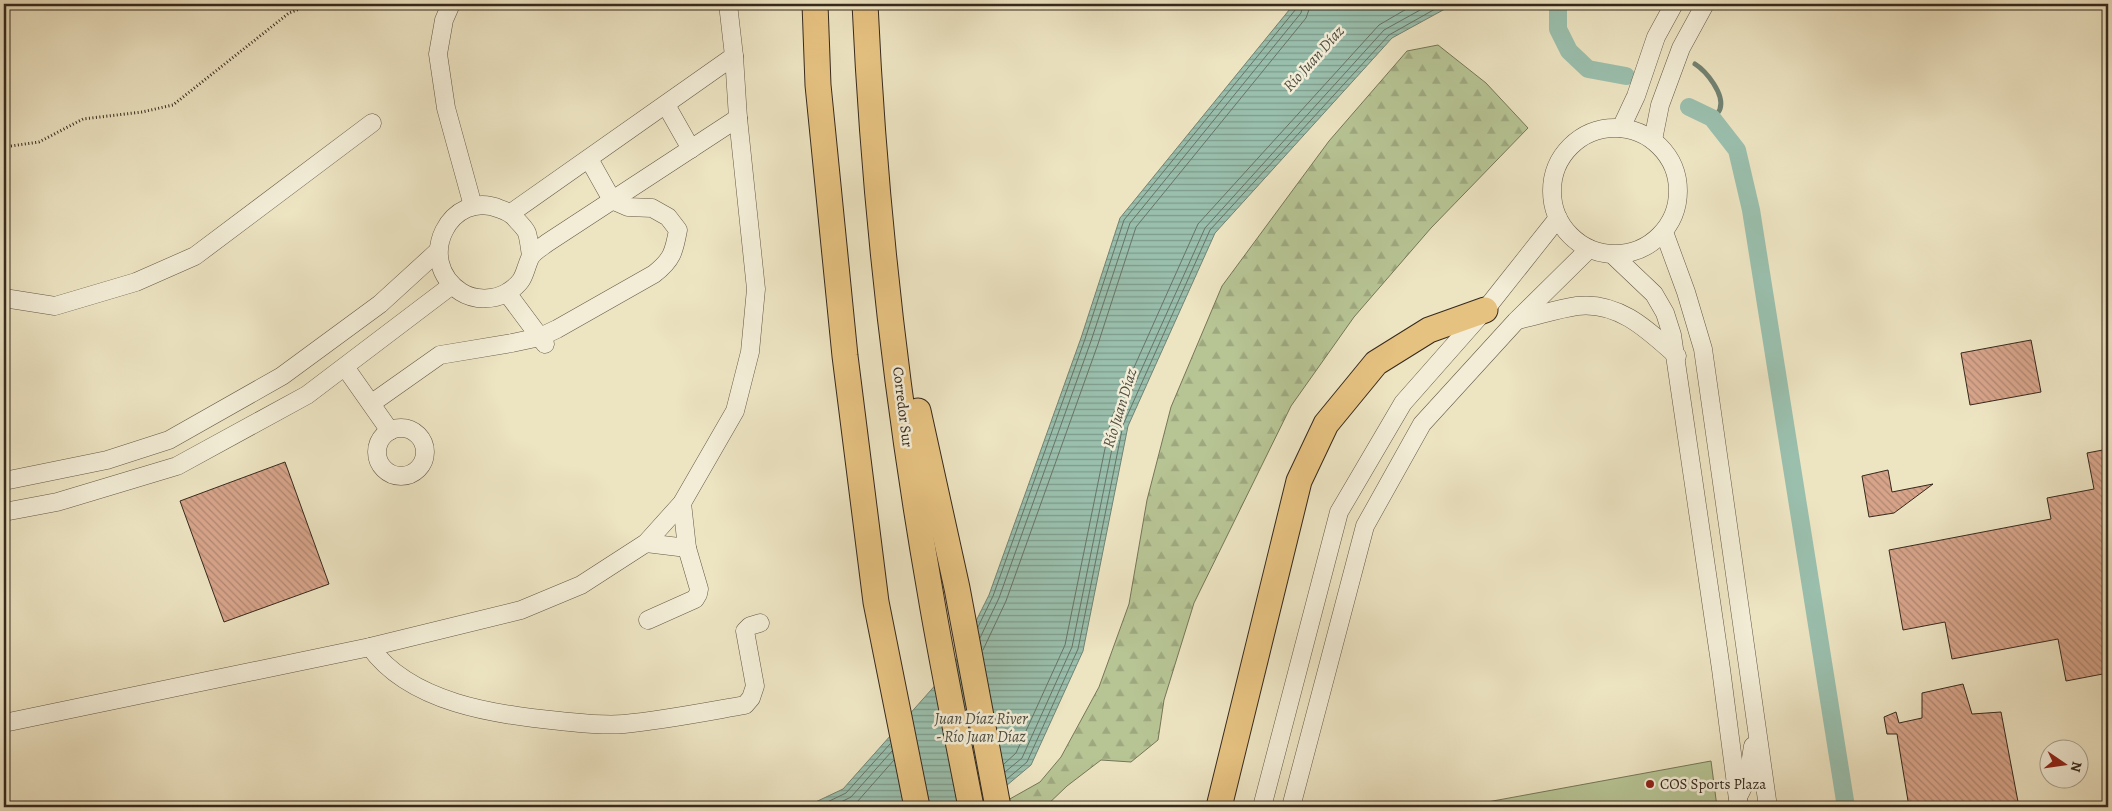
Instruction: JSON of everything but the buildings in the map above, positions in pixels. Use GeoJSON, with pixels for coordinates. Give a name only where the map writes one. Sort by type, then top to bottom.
{"type":"FeatureCollection","features":[{"type":"Feature","properties":{"kind":"highway"},"geometry":{"type":"LineString","coordinates":[[815,4],[818,85],[844,346],[876,602],[917,807]]}},
{"type":"Feature","properties":{"kind":"highway","name":"Corredor Sur"},"geometry":{"type":"LineString","coordinates":[[865,4],[868,78],[886,270],[909,461],[930,591],[970,807]]}},
{"type":"Feature","properties":{"kind":"highway"},"geometry":{"type":"LineString","coordinates":[[886,270],[957,588],[998,807]]}},
{"type":"Feature","properties":{"kind":"highway"},"geometry":{"type":"LineString","coordinates":[[1219,807],[1299,481],[1326,424],[1376,363],[1428,330],[1485,310]]}},
{"type":"Feature","properties":{"kind":"street"},"geometry":{"type":"LineString","coordinates":[[451,4],[444,20],[438,54],[446,108],[473,206]]}},
{"type":"Feature","properties":{"kind":"street"},"geometry":{"type":"LineString","coordinates":[[4,723],[370,647],[521,610],[581,585],[646,543],[682,503],[735,411],[750,352],[756,289],[728,4]]}},
{"type":"Feature","properties":{"kind":"street"},"geometry":{"type":"LineString","coordinates":[[1621,128],[1636,96],[1656,37],[1674,4]]}},
{"type":"Feature","properties":{"kind":"street"},"geometry":{"type":"LineString","coordinates":[[1653,140],[1660,105],[1681,48],[1705,4]]}},
{"type":"Feature","properties":{"kind":"street"},"geometry":{"type":"LineString","coordinates":[[511,213],[734,56]]}},
{"type":"Feature","properties":{"kind":"street"},"geometry":{"type":"LineString","coordinates":[[666,105],[691,149]]}},
{"type":"Feature","properties":{"kind":"street"},"geometry":{"type":"LineString","coordinates":[[531,256],[547,243],[738,118]]}},
{"type":"Feature","properties":{"kind":"street"},"geometry":{"type":"LineString","coordinates":[[4,298],[55,306],[136,282],[195,256],[372,123]]}},
{"type":"Feature","properties":{"kind":"street"},"geometry":{"type":"LineString","coordinates":[[1621,128],[1638,131],[1653,140],[1667,155],[1676,174],[1677,200],[1674,214],[1664,232],[1650,245],[1632,252],[1613,255],[1589,249],[1571,237],[1558,218],[1552,192],[1557,166],[1572,144],[1595,131],[1621,128]]}},
{"type":"Feature","properties":{"kind":"street"},"geometry":{"type":"LineString","coordinates":[[372,403],[440,355],[542,340],[557,329],[654,274],[665,265],[673,253],[678,230],[668,217],[652,208],[628,206],[612,200],[589,159]]}},
{"type":"Feature","properties":{"kind":"street"},"geometry":{"type":"LineString","coordinates":[[473,206],[493,206],[511,213],[527,232],[531,256],[527,271],[519,283],[507,292],[493,298],[478,298],[464,294],[452,285],[442,269],[438,251],[443,231],[455,216],[473,206]]}},
{"type":"Feature","properties":{"kind":"street"},"geometry":{"type":"LineString","coordinates":[[1262,807],[1339,512],[1403,403],[1485,310],[1558,218]]}},
{"type":"Feature","properties":{"kind":"street"},"geometry":{"type":"LineString","coordinates":[[1664,232],[1686,292],[1703,349],[1768,807]]}},
{"type":"Feature","properties":{"kind":"street"},"geometry":{"type":"LineString","coordinates":[[1291,807],[1365,526],[1422,424],[1516,320],[1589,249]]}},
{"type":"Feature","properties":{"kind":"street"},"geometry":{"type":"LineString","coordinates":[[4,481],[108,460],[169,440],[282,376],[380,304],[438,251]]}},
{"type":"Feature","properties":{"kind":"street"},"geometry":{"type":"LineString","coordinates":[[1613,255],[1654,294],[1665,314],[1677,356],[1741,804]]}},
{"type":"Feature","properties":{"kind":"street"},"geometry":{"type":"LineString","coordinates":[[4,512],[57,502],[177,466],[307,394],[452,285]]}},
{"type":"Feature","properties":{"kind":"street"},"geometry":{"type":"LineString","coordinates":[[507,292],[542,340]]}},
{"type":"Feature","properties":{"kind":"street"},"geometry":{"type":"LineString","coordinates":[[1516,320],[1578,306],[1610,308],[1642,325],[1677,356]]}},
{"type":"Feature","properties":{"kind":"street"},"geometry":{"type":"LineString","coordinates":[[345,367],[390,431]]}},
{"type":"Feature","properties":{"kind":"street"},"geometry":{"type":"LineString","coordinates":[[648,620],[695,599],[698,594],[699,589],[687,548],[682,503]]}},
{"type":"Feature","properties":{"kind":"street"},"geometry":{"type":"LineString","coordinates":[[646,543],[687,548]]}},
{"type":"Feature","properties":{"kind":"street"},"geometry":{"type":"LineString","coordinates":[[370,647],[392,671],[411,683],[448,700],[478,710],[591,724],[623,724],[745,705],[752,698],[755,686],[745,631],[750,626],[760,624]]}},
{"type":"Feature","properties":{"kind":"street"},"geometry":{"type":"LineString","coordinates":[[1741,804],[1752,759],[1754,713]]}},
{"type":"Feature","properties":{"kind":"path"},"geometry":{"type":"LineString","coordinates":[[4,147],[38,142],[82,119],[142,112],[173,105],[289,13],[312,4]]}},
{"type":"Feature","properties":{"kind":"green space"},"geometry":{"type":"Polygon","coordinates":[[[1438,45],[1486,83],[1528,128],[1431,228],[1354,317],[1291,406],[1194,603],[1164,700],[1158,740],[1131,762],[1101,760],[1067,786],[1045,807],[1009,807],[1008,800],[1040,782],[1061,757],[1099,687],[1129,604],[1147,500],[1171,407],[1222,286],[1329,141],[1407,51],[1438,45]]]}},
{"type":"Feature","properties":{"kind":"green space","name":"COS Sports Plaza"},"geometry":{"type":"Polygon","coordinates":[[[1711,761],[1717,807],[1460,807],[1711,761]]]}},
{"type":"Feature","properties":{"kind":"water","name":"Juan Díaz River - Río Juan Díaz"},"geometry":{"type":"Polygon","coordinates":[[[1294,4],[1454,4],[1392,38],[1215,233],[1128,426],[1083,651],[1031,765],[981,807],[805,807],[843,789],[955,663],[989,595],[1081,338],[1120,218],[1294,4]]]}},
{"type":"Feature","properties":{"kind":"waterway"},"geometry":{"type":"LineString","coordinates":[[1558,4],[1558,29],[1569,51],[1588,69],[1626,76]]}},
{"type":"Feature","properties":{"kind":"waterway"},"geometry":{"type":"LineString","coordinates":[[1695,64],[1709,77],[1720,97],[1720,109],[1712,118]]}},
{"type":"Feature","properties":{"kind":"waterway"},"geometry":{"type":"LineString","coordinates":[[1689,107],[1712,118],[1737,150],[1751,210],[1846,807]]}},
{"type":"Feature","properties":{"kind":"place","name":"COS Sports Plaza"},"geometry":{"type":"Point","coordinates":[1650,784]}},
{"type":"Feature","properties":{"kind":"water label","name":"Río Juan Díaz"},"geometry":{"type":"Point","coordinates":[1313,58]}},
{"type":"Feature","properties":{"kind":"water label","name":"Río Juan Díaz"},"geometry":{"type":"Point","coordinates":[1119,408]}}]}
